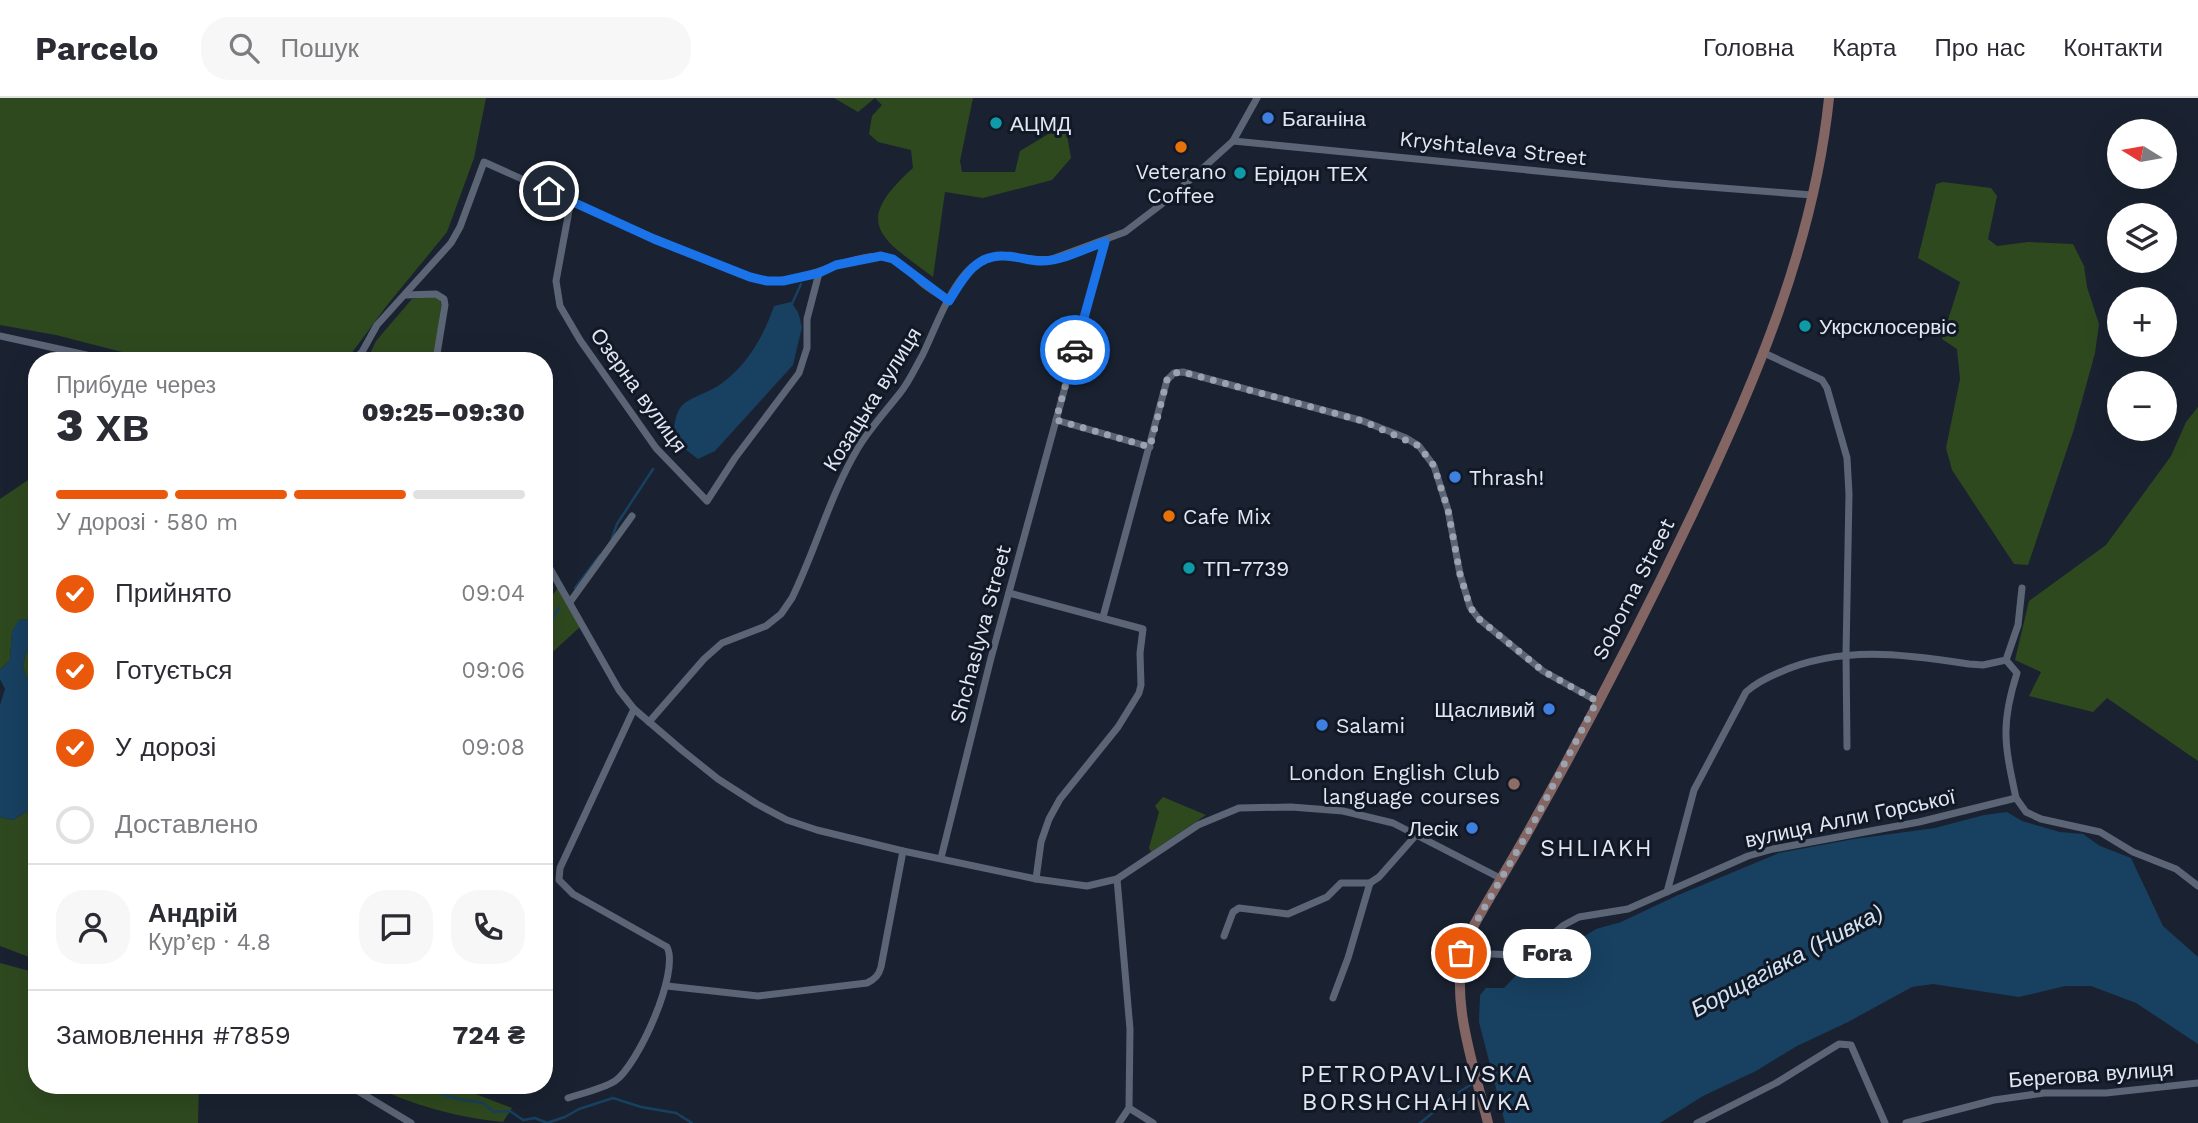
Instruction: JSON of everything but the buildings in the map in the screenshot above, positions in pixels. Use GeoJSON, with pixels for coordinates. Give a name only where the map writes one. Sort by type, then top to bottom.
{"type":"FeatureCollection","features":[{"type":"Feature","properties":{"kind":"main road","name":"Soborna Street"},"geometry":{"type":"LineString","coordinates":[[1488,1123],[1473,1063],[1459,984],[1461,953],[1500,878],[1535,820],[1675,551],[1724,447],[1764,354],[1786,287],[1812,195],[1824,141],[1829,98]]}},
{"type":"Feature","properties":{"kind":"street"},"geometry":{"type":"LineString","coordinates":[[1233,141],[1256,98]]}},
{"type":"Feature","properties":{"kind":"street","name":"Козацька вулиця"},"geometry":{"type":"LineString","coordinates":[[649,722],[704,659],[722,643],[766,626],[781,614],[792,598],[839,485],[859,447],[901,392],[963,276],[989,257],[1001,255],[1042,261],[1105,242],[1132,227],[1187,183],[1233,141]]}},
{"type":"Feature","properties":{"kind":"street","name":"Kryshtaleva Street"},"geometry":{"type":"LineString","coordinates":[[1233,141],[1670,184],[1812,195]]}},
{"type":"Feature","properties":{"kind":"street"},"geometry":{"type":"LineString","coordinates":[[363,352],[377,325],[407,295],[451,243],[460,228],[484,162],[654,239],[750,277],[783,281],[819,273],[836,265],[881,256],[893,259],[949,301]]}},
{"type":"Feature","properties":{"kind":"street","name":"Озерна вулиця"},"geometry":{"type":"LineString","coordinates":[[571,200],[556,281],[560,306],[580,340],[656,448],[707,501],[735,458],[799,373],[807,348],[807,319],[819,273]]}},
{"type":"Feature","properties":{"kind":"street","name":"Shchaslyva Street"},"geometry":{"type":"LineString","coordinates":[[942,858],[1009,593],[1105,242]]}},
{"type":"Feature","properties":{"kind":"street"},"geometry":{"type":"LineString","coordinates":[[407,295],[436,294],[444,299],[437,352]]}},
{"type":"Feature","properties":{"kind":"street"},"geometry":{"type":"LineString","coordinates":[[0,336],[73,352]]}},
{"type":"Feature","properties":{"kind":"street"},"geometry":{"type":"LineString","coordinates":[[1764,354],[1822,380],[1827,388],[1847,458],[1847,747]]}},
{"type":"Feature","properties":{"kind":"street"},"geometry":{"type":"LineString","coordinates":[[1103,617],[1167,380],[1174,373],[1183,372],[1363,421],[1419,446],[1434,466],[1448,510],[1470,607],[1479,619],[1543,671],[1597,701]]}},
{"type":"Feature","properties":{"kind":"street"},"geometry":{"type":"LineString","coordinates":[[1056,420],[1150,447]]}},
{"type":"Feature","properties":{"kind":"street"},"geometry":{"type":"LineString","coordinates":[[570,601],[632,516]]}},
{"type":"Feature","properties":{"kind":"street"},"geometry":{"type":"LineString","coordinates":[[553,573],[619,690],[634,709],[718,779],[787,820],[817,830],[1036,878],[1087,886],[1117,879],[1198,825],[1239,808],[1291,807],[1343,811],[1393,823],[1500,878]]}},
{"type":"Feature","properties":{"kind":"street"},"geometry":{"type":"LineString","coordinates":[[2006,660],[2018,625],[2022,588]]}},
{"type":"Feature","properties":{"kind":"street"},"geometry":{"type":"LineString","coordinates":[[1009,593],[1143,629],[1139,693],[1118,727],[1060,799],[1041,842],[1036,878]]}},
{"type":"Feature","properties":{"kind":"street"},"geometry":{"type":"LineString","coordinates":[[1667,892],[1694,790],[1746,692],[1754,684],[1790,667],[1846,654],[1883,654],[1976,664],[2006,660]]}},
{"type":"Feature","properties":{"kind":"street"},"geometry":{"type":"LineString","coordinates":[[2006,660],[2017,673],[2008,707],[2004,739],[2016,798],[2026,812],[2040,819],[2100,832],[2133,852],[2176,869],[2198,886]]}},
{"type":"Feature","properties":{"kind":"street"},"geometry":{"type":"LineString","coordinates":[[568,1098],[616,1080],[624,1072],[648,1033],[667,986],[671,954],[667,947],[573,894],[559,880],[560,868],[634,709]]}},
{"type":"Feature","properties":{"kind":"street","name":"вулиця Алли Горської"},"geometry":{"type":"LineString","coordinates":[[1461,953],[1518,954],[1534,950],[1564,925],[1579,917],[1628,909],[1748,856],[1919,822],[2016,798]]}},
{"type":"Feature","properties":{"kind":"street"},"geometry":{"type":"LineString","coordinates":[[1224,936],[1233,912],[1239,908],[1288,914],[1327,897],[1340,884],[1370,883],[1379,877],[1417,834]]}},
{"type":"Feature","properties":{"kind":"street"},"geometry":{"type":"LineString","coordinates":[[667,986],[758,996],[867,983],[874,979],[879,975],[881,967],[902,850]]}},
{"type":"Feature","properties":{"kind":"street"},"geometry":{"type":"LineString","coordinates":[[1117,879],[1130,1029],[1129,1108],[1119,1123]]}},
{"type":"Feature","properties":{"kind":"street"},"geometry":{"type":"LineString","coordinates":[[1333,998],[1370,883]]}},
{"type":"Feature","properties":{"kind":"street"},"geometry":{"type":"LineString","coordinates":[[1697,1123],[1776,1083],[1839,1044],[1851,1045],[1885,1123]]}},
{"type":"Feature","properties":{"kind":"street","name":"Берегова вулиця"},"geometry":{"type":"LineString","coordinates":[[1906,1123],[1994,1100],[2044,1093],[2106,1093],[2198,1083]]}},
{"type":"Feature","properties":{"kind":"street"},"geometry":{"type":"LineString","coordinates":[[363,1094],[411,1123]]}},
{"type":"Feature","properties":{"kind":"street"},"geometry":{"type":"LineString","coordinates":[[1129,1108],[1153,1123]]}},
{"type":"Feature","properties":{"kind":"green space"},"geometry":{"type":"Polygon","coordinates":[[[0,98],[486,98],[474,158],[447,232],[352,352],[122,352],[56,335],[0,325],[0,98]]]}},
{"type":"Feature","properties":{"kind":"green space"},"geometry":{"type":"Polygon","coordinates":[[[834,98],[875,98],[858,112],[834,98]]]}},
{"type":"Feature","properties":{"kind":"green space"},"geometry":{"type":"Polygon","coordinates":[[[875,98],[973,98],[960,161],[962,172],[1015,172],[1020,151],[1065,124],[1071,158],[1052,180],[983,198],[945,192],[933,277],[899,251],[880,228],[878,216],[883,203],[913,168],[911,150],[878,142],[869,134],[872,116],[882,105],[875,98]]]}},
{"type":"Feature","properties":{"kind":"green space"},"geometry":{"type":"Polygon","coordinates":[[[1943,182],[1991,188],[1997,196],[1988,239],[1997,246],[2028,242],[2073,244],[2084,266],[2087,287],[2099,324],[2095,353],[2074,429],[2028,565],[2014,564],[1952,470],[1946,448],[1960,379],[1957,349],[1942,339],[1960,282],[1918,258],[1936,184],[1943,182]]]}},
{"type":"Feature","properties":{"kind":"green space"},"geometry":{"type":"Polygon","coordinates":[[[440,296],[435,352],[371,352],[376,341],[412,299],[440,296]]]}},
{"type":"Feature","properties":{"kind":"green space"},"geometry":{"type":"Polygon","coordinates":[[[2198,407],[2198,761],[2107,698],[2093,712],[2029,696],[2041,672],[2015,660],[2029,601],[2106,545],[2171,456],[2186,422],[2198,407]]]}},
{"type":"Feature","properties":{"kind":"green space"},"geometry":{"type":"Polygon","coordinates":[[[28,480],[28,619],[19,620],[12,632],[10,660],[0,670],[0,499],[28,480]]]}},
{"type":"Feature","properties":{"kind":"green space"},"geometry":{"type":"Polygon","coordinates":[[[558,588],[581,626],[553,652],[553,594],[558,588]]]}},
{"type":"Feature","properties":{"kind":"green space"},"geometry":{"type":"Polygon","coordinates":[[[28,652],[28,681],[23,668],[25,654],[28,652]]]}},
{"type":"Feature","properties":{"kind":"green space"},"geometry":{"type":"Polygon","coordinates":[[[1163,797],[1206,815],[1151,852],[1149,848],[1159,812],[1155,806],[1163,797]]]}},
{"type":"Feature","properties":{"kind":"green space"},"geometry":{"type":"Polygon","coordinates":[[[28,811],[28,957],[0,946],[0,817],[13,820],[28,811]]]}},
{"type":"Feature","properties":{"kind":"green space"},"geometry":{"type":"Polygon","coordinates":[[[0,963],[28,971],[28,1094],[199,1094],[198,1123],[0,1123],[0,963]]]}},
{"type":"Feature","properties":{"kind":"green space"},"geometry":{"type":"Polygon","coordinates":[[[392,1094],[475,1094],[512,1108],[503,1122],[452,1114],[392,1094]]]}},
{"type":"Feature","properties":{"kind":"water"},"geometry":{"type":"Polygon","coordinates":[[[791,302],[798,312],[802,327],[793,365],[715,451],[698,459],[673,440],[675,420],[680,408],[692,398],[718,386],[737,370],[759,340],[774,306],[791,302]]]}},
{"type":"Feature","properties":{"kind":"water"},"geometry":{"type":"Polygon","coordinates":[[[28,619],[28,652],[25,654],[23,668],[28,681],[28,811],[13,820],[0,817],[0,705],[5,689],[0,679],[0,670],[10,660],[12,631],[19,620],[28,619]]]}},
{"type":"Feature","properties":{"kind":"water"},"geometry":{"type":"Polygon","coordinates":[[[2007,812],[2022,821],[2060,832],[2083,834],[2100,846],[2131,858],[2163,926],[2198,957],[2198,1044],[2136,1003],[2091,986],[2065,986],[2019,997],[1933,984],[1912,987],[1797,1046],[1756,1071],[1703,1096],[1660,1123],[1505,1123],[1479,1022],[1480,995],[1486,988],[1504,988],[1520,971],[1539,957],[1577,941],[1596,929],[1621,922],[1779,853],[1935,828],[2007,812]]]}},
{"type":"Feature","properties":{"kind":"waterway"},"geometry":{"type":"LineString","coordinates":[[791,306],[801,284]]}},
{"type":"Feature","properties":{"kind":"waterway"},"geometry":{"type":"LineString","coordinates":[[673,453],[684,446]]}},
{"type":"Feature","properties":{"kind":"waterway"},"geometry":{"type":"LineString","coordinates":[[612,538],[617,524],[653,469]]}},
{"type":"Feature","properties":{"kind":"waterway"},"geometry":{"type":"LineString","coordinates":[[575,588],[600,555]]}},
{"type":"Feature","properties":{"kind":"waterway"},"geometry":{"type":"LineString","coordinates":[[553,617],[559,608]]}},
{"type":"Feature","properties":{"kind":"waterway","name":"Борщагівка (Нивка)"},"geometry":{"type":"LineString","coordinates":[[1481,1079],[1493,1072]]}},
{"type":"Feature","properties":{"kind":"waterway","name":"Борщагівка (Нивка)"},"geometry":{"type":"LineString","coordinates":[[1420,1123],[1475,1082]]}},
{"type":"Feature","properties":{"kind":"waterway","name":"Борщагівка (Нивка)"},"geometry":{"type":"LineString","coordinates":[[442,1094],[483,1103],[494,1112],[510,1111],[523,1120],[535,1118],[547,1123],[613,1098],[641,1107],[676,1113],[692,1123]]}},
{"type":"Feature","properties":{"kind":"way so far"},"geometry":{"type":"LineString","coordinates":[[1075,350],[1056,420],[1150,447],[1167,380],[1174,373],[1183,372],[1363,421],[1419,446],[1434,466],[1448,510],[1460,574],[1470,607],[1479,619],[1543,671],[1597,701],[1461,953]]}},
{"type":"Feature","properties":{"kind":"place","name":"Баганіна"},"geometry":{"type":"Point","coordinates":[1268,118]}},
{"type":"Feature","properties":{"kind":"place","name":"АЦМД"},"geometry":{"type":"Point","coordinates":[996,123]}},
{"type":"Feature","properties":{"kind":"place","name":"Veterano Coffee"},"geometry":{"type":"Point","coordinates":[1181,147]}},
{"type":"Feature","properties":{"kind":"place","name":"Ерідон ТЕХ"},"geometry":{"type":"Point","coordinates":[1240,173]}},
{"type":"Feature","properties":{"kind":"place","name":"Укрсклосервіс"},"geometry":{"type":"Point","coordinates":[1805,326]}},
{"type":"Feature","properties":{"kind":"place","name":"Thrash!"},"geometry":{"type":"Point","coordinates":[1455,477]}},
{"type":"Feature","properties":{"kind":"place","name":"Cafe Mix"},"geometry":{"type":"Point","coordinates":[1169,516]}},
{"type":"Feature","properties":{"kind":"place","name":"ТП-7739"},"geometry":{"type":"Point","coordinates":[1189,568]}},
{"type":"Feature","properties":{"kind":"place","name":"Щасливий"},"geometry":{"type":"Point","coordinates":[1549,709]}},
{"type":"Feature","properties":{"kind":"place","name":"Salami"},"geometry":{"type":"Point","coordinates":[1322,725]}},
{"type":"Feature","properties":{"kind":"place","name":"London English Club language courses"},"geometry":{"type":"Point","coordinates":[1514,784]}},
{"type":"Feature","properties":{"kind":"place","name":"Лесік"},"geometry":{"type":"Point","coordinates":[1472,828]}},
{"type":"Feature","properties":{"kind":"place","name":"Fora"},"geometry":{"type":"Point","coordinates":[1461,953]}},
{"type":"Feature","properties":{"kind":"district","name":"SHLIAKH"},"geometry":{"type":"Point","coordinates":[1597,848]}},
{"type":"Feature","properties":{"kind":"district","name":"PETROPAVLIVSKA BORSHCHAHIVKA"},"geometry":{"type":"Point","coordinates":[1417,1088]}},
{"type":"Feature","properties":{"kind":"route"},"geometry":{"type":"LineString","coordinates":[[549,191],[654,239],[750,277],[783,281],[819,273],[836,265],[881,256],[893,259],[949,301],[963,276],[989,257],[1001,255],[1042,261],[1105,242],[1075,350]]}}]}
